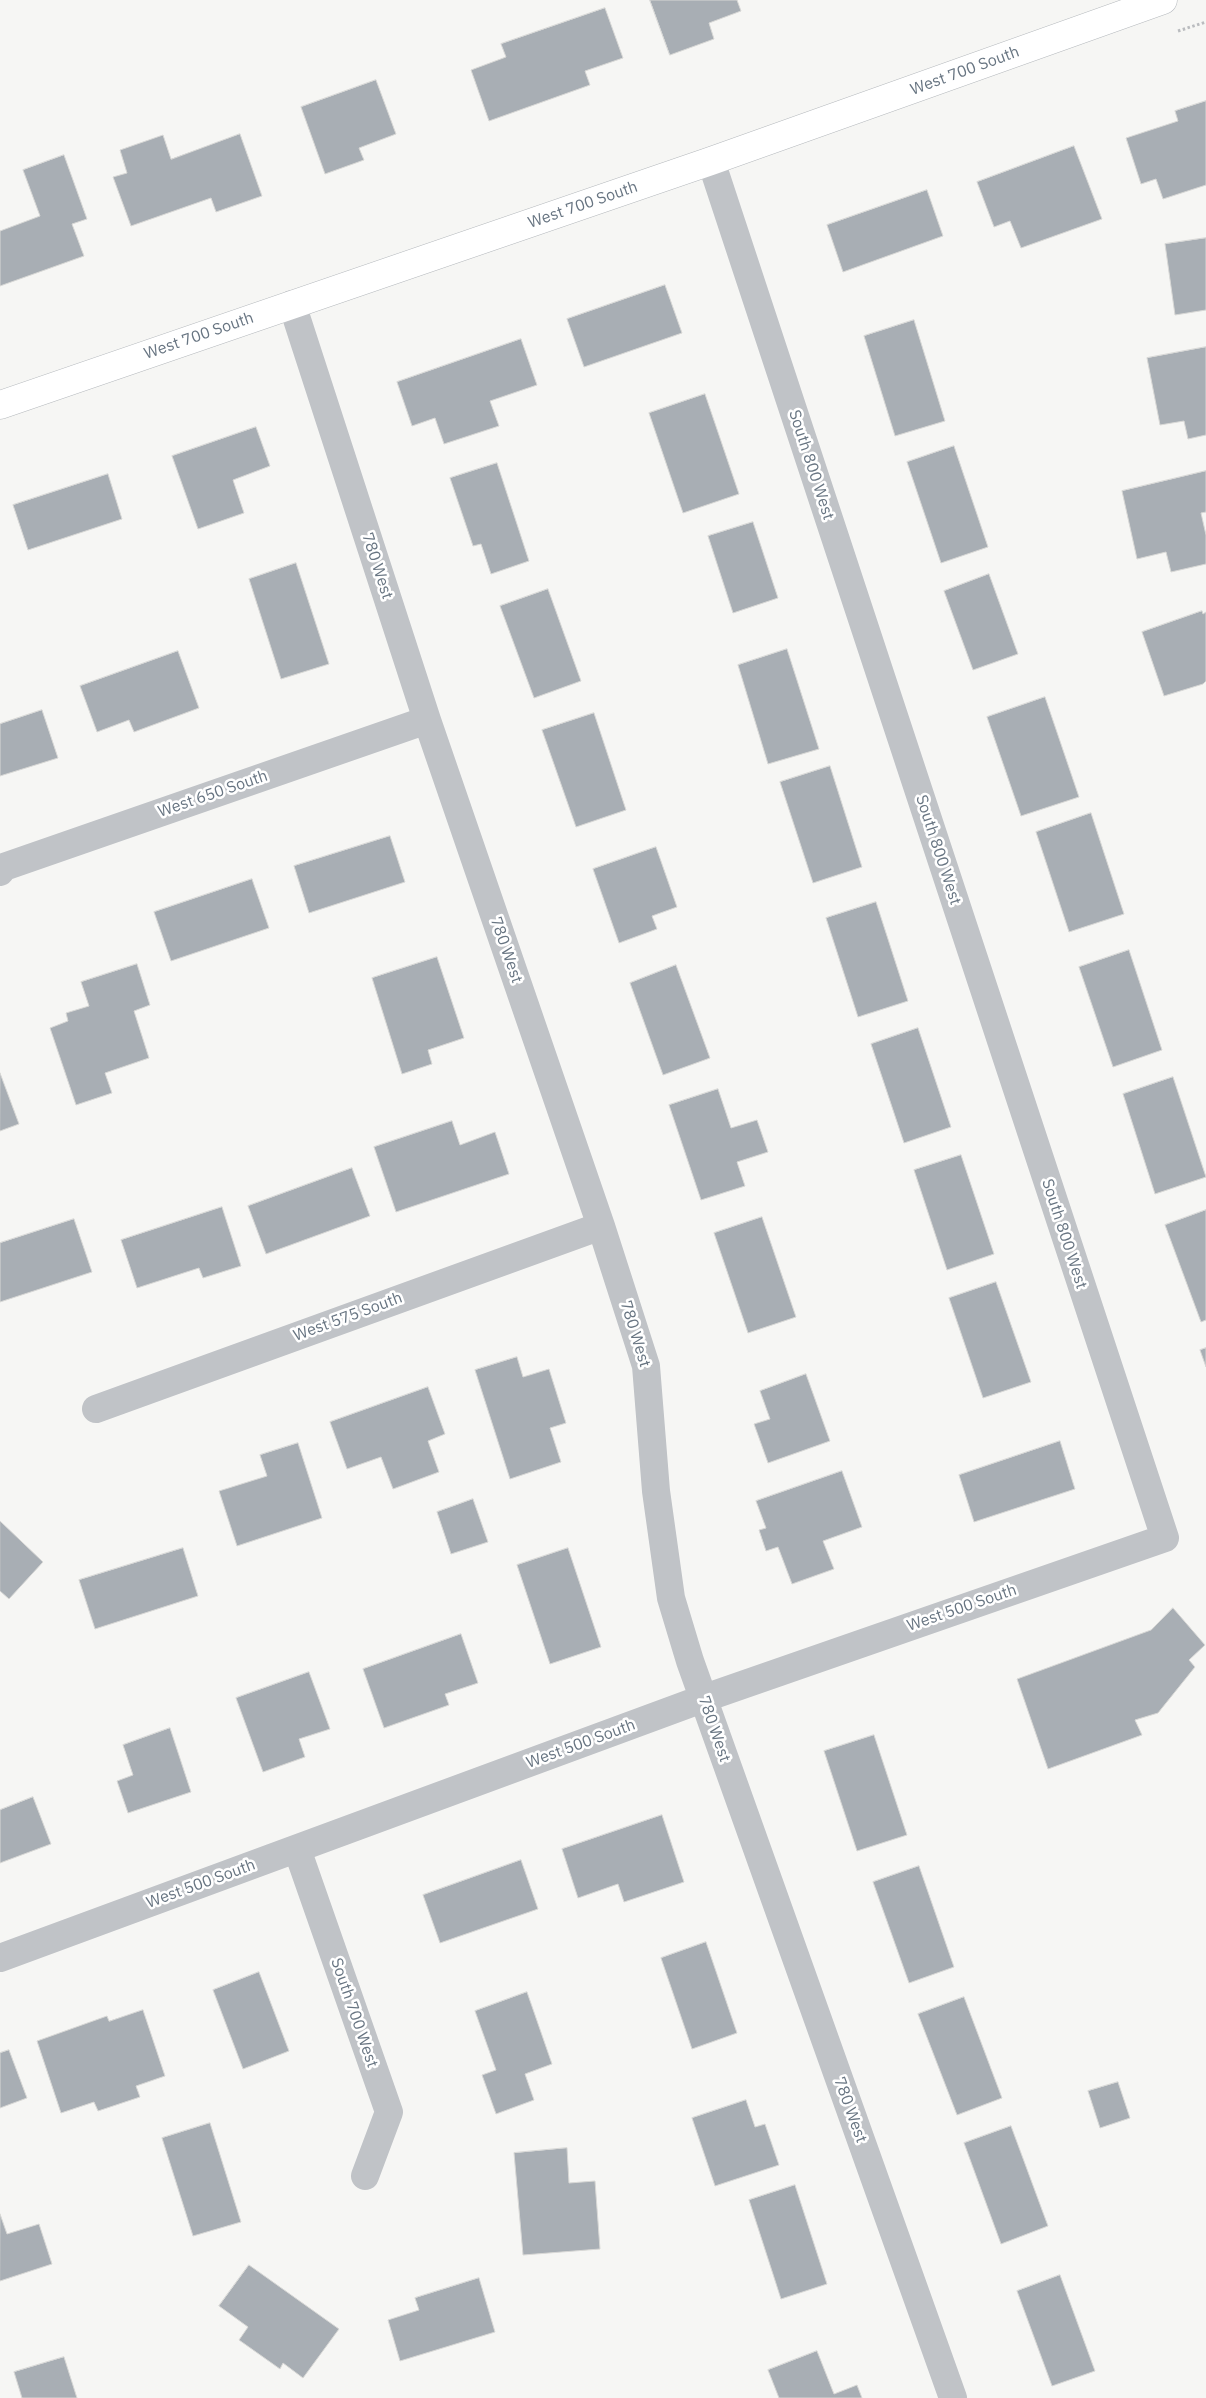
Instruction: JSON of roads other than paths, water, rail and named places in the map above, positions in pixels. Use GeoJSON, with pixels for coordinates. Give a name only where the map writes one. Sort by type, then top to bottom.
{"type":"FeatureCollection","features":[{"type":"Feature","properties":{"kind":"street","name":"West 700 South"},"geometry":{"type":"LineString","coordinates":[[0,405],[711,161],[1163,0]]}},
{"type":"Feature","properties":{"kind":"street","name":"South 800 West"},"geometry":{"type":"LineString","coordinates":[[711,161],[1165,1538]]}},
{"type":"Feature","properties":{"kind":"street","name":"780 West"},"geometry":{"type":"LineString","coordinates":[[292,304],[427,720],[601,1226],[646,1366],[656,1491],[671,1598],[702,1699],[953,2398]]}},
{"type":"Feature","properties":{"kind":"street","name":"West 650 South"},"geometry":{"type":"LineString","coordinates":[[0,872],[4,867],[427,720]]}},
{"type":"Feature","properties":{"kind":"street","name":"West 575 South"},"geometry":{"type":"LineString","coordinates":[[96,1409],[601,1226]]}},
{"type":"Feature","properties":{"kind":"street","name":"West 500 South"},"geometry":{"type":"LineString","coordinates":[[0,1958],[702,1699],[1165,1538]]}},
{"type":"Feature","properties":{"kind":"street","name":"South 700 West"},"geometry":{"type":"LineString","coordinates":[[297,1849],[389,2112],[365,2176]]}}]}
